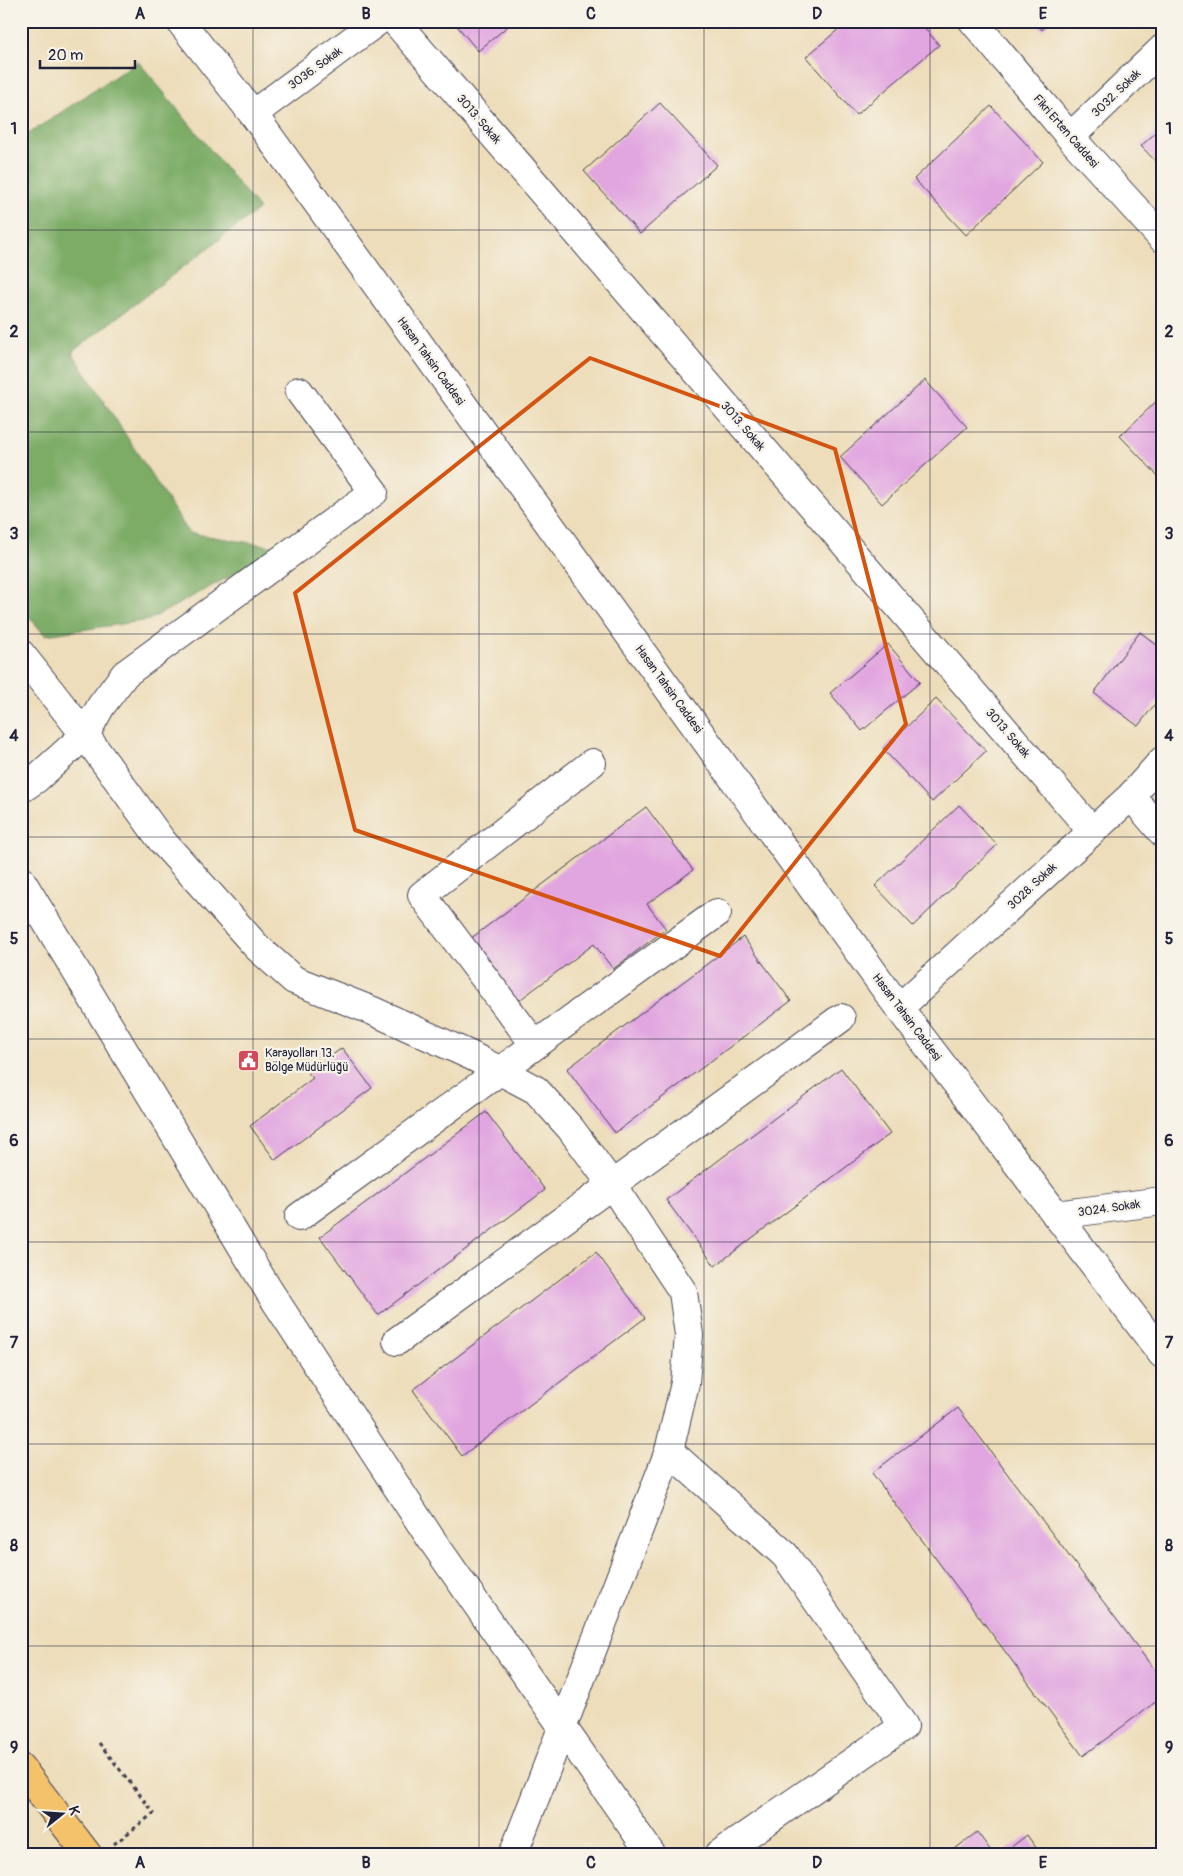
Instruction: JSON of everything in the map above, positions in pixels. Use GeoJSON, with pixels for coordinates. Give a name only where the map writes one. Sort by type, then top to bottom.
{"type":"FeatureCollection","features":[{"type":"Feature","properties":{"kind":"highway"},"geometry":{"type":"LineString","coordinates":[[21,1768],[98,1852]]}},
{"type":"Feature","properties":{"kind":"street","name":"Hasan Tahsin Caddesi"},"geometry":{"type":"LineString","coordinates":[[180,21],[253,114],[899,1008],[1162,1354]]}},
{"type":"Feature","properties":{"kind":"street","name":"3036. Sokak"},"geometry":{"type":"LineString","coordinates":[[253,114],[378,21]]}},
{"type":"Feature","properties":{"kind":"street","name":"3013. Sokak"},"geometry":{"type":"LineString","coordinates":[[395,21],[1092,831]]}},
{"type":"Feature","properties":{"kind":"street","name":"Fikri Erten Caddesi"},"geometry":{"type":"LineString","coordinates":[[973,21],[1070,137],[1162,238]]}},
{"type":"Feature","properties":{"kind":"street","name":"3032. Sokak"},"geometry":{"type":"LineString","coordinates":[[1070,137],[1162,49]]}},
{"type":"Feature","properties":{"kind":"street"},"geometry":{"type":"LineString","coordinates":[[21,789],[85,735],[101,706],[125,674],[374,492],[299,390]]}},
{"type":"Feature","properties":{"kind":"street"},"geometry":{"type":"LineString","coordinates":[[21,654],[85,735],[162,841],[257,947],[294,980],[373,1011],[472,1056],[536,1090],[571,1129],[612,1185],[683,1292],[689,1335],[685,1383],[669,1451],[513,1855]]}},
{"type":"Feature","properties":{"kind":"street","name":"3028. Sokak"},"geometry":{"type":"LineString","coordinates":[[899,1008],[1131,796],[1162,761]]}},
{"type":"Feature","properties":{"kind":"street"},"geometry":{"type":"LineString","coordinates":[[534,1045],[422,895],[592,762]]}},
{"type":"Feature","properties":{"kind":"street"},"geometry":{"type":"LineString","coordinates":[[1131,796],[1162,832]]}},
{"type":"Feature","properties":{"kind":"street"},"geometry":{"type":"LineString","coordinates":[[21,880],[269,1292],[430,1536],[652,1855]]}},
{"type":"Feature","properties":{"kind":"street"},"geometry":{"type":"LineString","coordinates":[[299,1217],[717,913]]}},
{"type":"Feature","properties":{"kind":"street"},"geometry":{"type":"LineString","coordinates":[[397,1341],[841,1018]]}},
{"type":"Feature","properties":{"kind":"street","name":"3024. Sokak"},"geometry":{"type":"LineString","coordinates":[[1056,1215],[1162,1201]]}},
{"type":"Feature","properties":{"kind":"street"},"geometry":{"type":"LineString","coordinates":[[669,1451],[785,1554],[904,1726],[718,1855]]}},
{"type":"Feature","properties":{"kind":"path"},"geometry":{"type":"LineString","coordinates":[[98,1852],[154,1813],[99,1743]]}},
{"type":"Feature","properties":{"kind":"highlighted area"},"geometry":{"type":"Polygon","coordinates":[[[590,358],[835,449],[906,724],[720,956],[355,830],[295,593],[590,358]]]}},
{"type":"Feature","properties":{"kind":"green space"},"geometry":{"type":"Polygon","coordinates":[[[138,61],[259,209],[72,352],[189,533],[282,548],[149,620],[45,635],[21,608],[21,139],[138,61]]]}},
{"type":"Feature","properties":{"kind":"building"},"geometry":{"type":"Polygon","coordinates":[[[453,21],[514,21],[478,51],[453,21]]]}},
{"type":"Feature","properties":{"kind":"building"},"geometry":{"type":"Polygon","coordinates":[[[848,21],[919,21],[939,45],[856,115],[806,57],[848,21]]]}},
{"type":"Feature","properties":{"kind":"building"},"geometry":{"type":"Polygon","coordinates":[[[1035,21],[1052,21],[1042,30],[1035,21]]]}},
{"type":"Feature","properties":{"kind":"building"},"geometry":{"type":"Polygon","coordinates":[[[660,103],[717,165],[640,234],[584,171],[660,103]]]}},
{"type":"Feature","properties":{"kind":"building"},"geometry":{"type":"Polygon","coordinates":[[[991,106],[1043,162],[966,235],[914,179],[991,106]]]}},
{"type":"Feature","properties":{"kind":"building"},"geometry":{"type":"Polygon","coordinates":[[[1162,127],[1162,168],[1141,146],[1162,127]]]}},
{"type":"Feature","properties":{"kind":"building"},"geometry":{"type":"Polygon","coordinates":[[[925,380],[967,427],[882,504],[840,457],[925,380]]]}},
{"type":"Feature","properties":{"kind":"building"},"geometry":{"type":"Polygon","coordinates":[[[1162,396],[1162,480],[1120,436],[1162,396]]]}},
{"type":"Feature","properties":{"kind":"building"},"geometry":{"type":"Polygon","coordinates":[[[1140,632],[1162,649],[1162,695],[1138,726],[1094,693],[1140,632]]]}},
{"type":"Feature","properties":{"kind":"building"},"geometry":{"type":"Polygon","coordinates":[[[888,644],[920,682],[862,731],[830,693],[888,644]]]}},
{"type":"Feature","properties":{"kind":"building"},"geometry":{"type":"Polygon","coordinates":[[[936,699],[986,751],[932,802],[883,749],[936,699]]]}},
{"type":"Feature","properties":{"kind":"building"},"geometry":{"type":"Polygon","coordinates":[[[959,805],[997,845],[913,926],[875,886],[959,805]]]}},
{"type":"Feature","properties":{"kind":"building"},"geometry":{"type":"Polygon","coordinates":[[[646,807],[693,870],[647,904],[666,929],[613,969],[594,944],[517,1002],[470,939],[646,807]]]}},
{"type":"Feature","properties":{"kind":"building"},"geometry":{"type":"Polygon","coordinates":[[[743,937],[791,1001],[615,1133],[567,1069],[743,937]]]}},
{"type":"Feature","properties":{"kind":"building"},"geometry":{"type":"Polygon","coordinates":[[[342,1048],[372,1088],[275,1160],[250,1126],[313,1078],[308,1073],[342,1048]]]}},
{"type":"Feature","properties":{"kind":"building"},"geometry":{"type":"Polygon","coordinates":[[[841,1068],[890,1134],[715,1266],[666,1200],[841,1068]]]}},
{"type":"Feature","properties":{"kind":"building"},"geometry":{"type":"Polygon","coordinates":[[[486,1112],[545,1190],[378,1315],[320,1237],[486,1112]]]}},
{"type":"Feature","properties":{"kind":"building"},"geometry":{"type":"Polygon","coordinates":[[[596,1252],[645,1318],[462,1456],[413,1390],[596,1252]]]}},
{"type":"Feature","properties":{"kind":"building"},"geometry":{"type":"Polygon","coordinates":[[[958,1408],[1162,1680],[1162,1697],[1083,1756],[872,1473],[958,1408]]]}},
{"type":"Feature","properties":{"kind":"building"},"geometry":{"type":"Polygon","coordinates":[[[977,1832],[994,1855],[947,1855],[977,1832]]]}},
{"type":"Feature","properties":{"kind":"building"},"geometry":{"type":"Polygon","coordinates":[[[1027,1835],[1041,1855],[1001,1855],[1027,1835]]]}},
{"type":"Feature","properties":{"kind":"place","name":"Karayolları 13. Bölge Müdürlüğü"},"geometry":{"type":"Point","coordinates":[249,1060]}}]}
